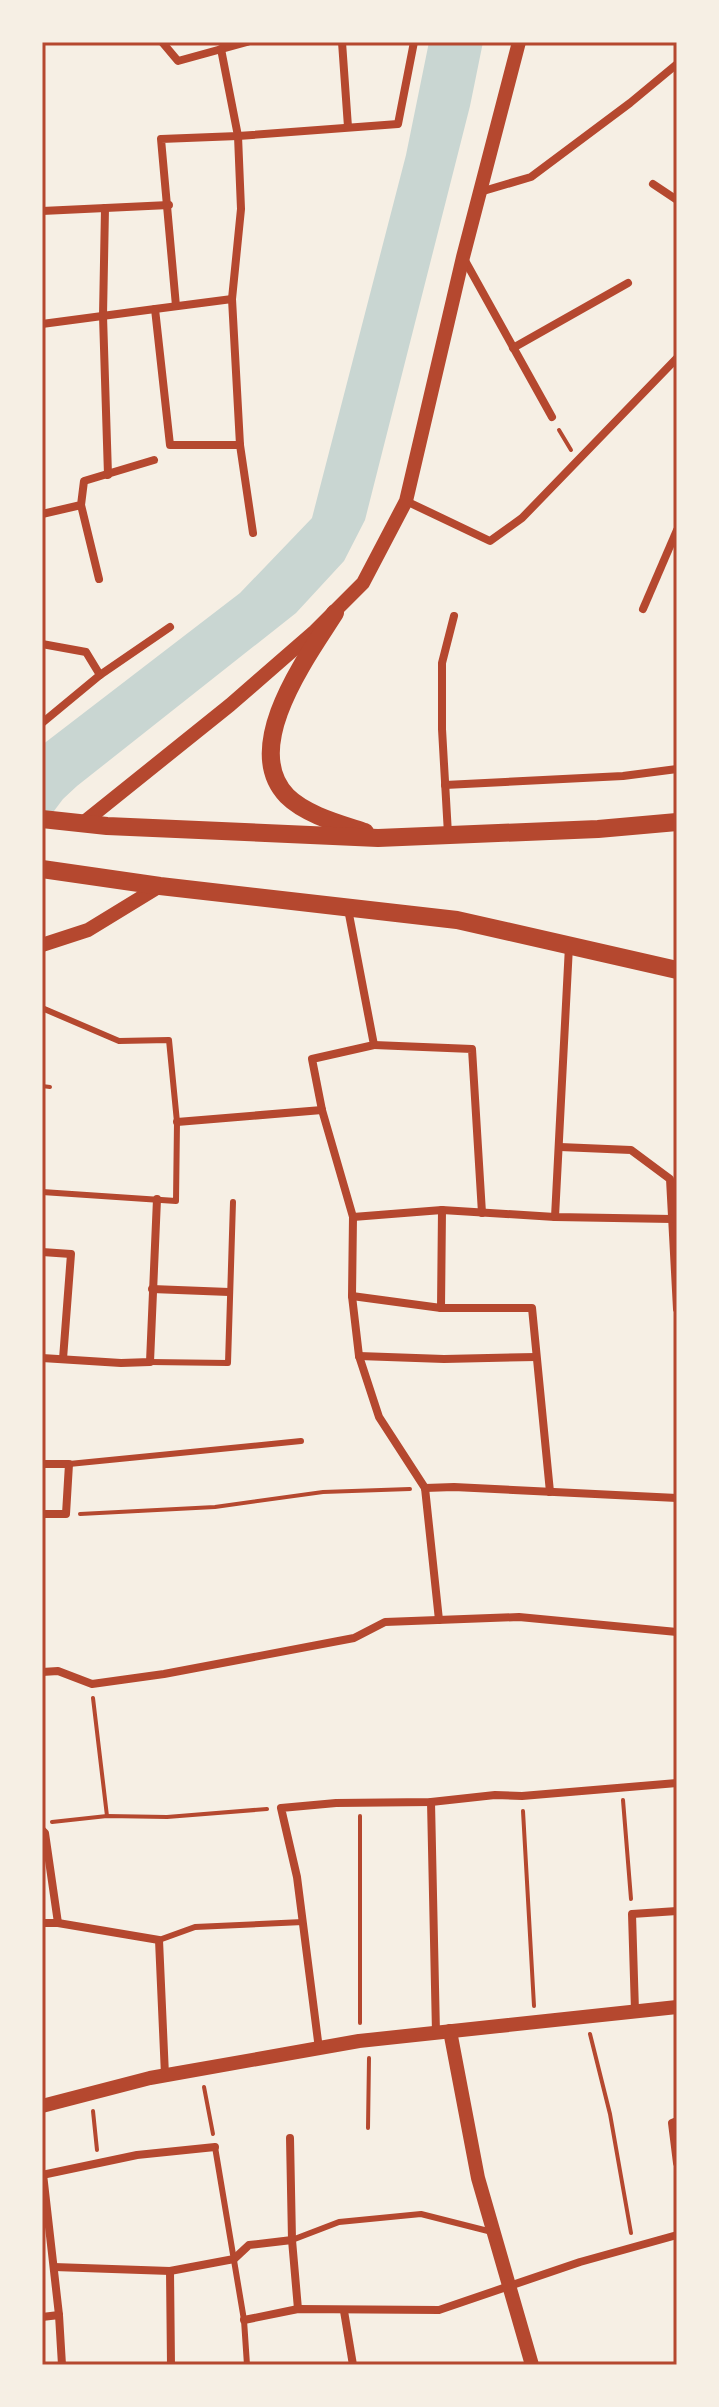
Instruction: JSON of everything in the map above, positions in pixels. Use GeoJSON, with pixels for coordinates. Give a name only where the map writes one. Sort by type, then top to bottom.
{"type":"FeatureCollection","features":[{"type":"Feature","properties":{"kind":"main road"},"geometry":{"type":"LineString","coordinates":[[335,613],[299,670],[281,707],[271,745],[274,774],[287,796],[299,805],[387,838]]}},
{"type":"Feature","properties":{"kind":"main road"},"geometry":{"type":"LineString","coordinates":[[49,820],[387,838],[598,829],[677,822]]}},
{"type":"Feature","properties":{"kind":"main road"},"geometry":{"type":"LineString","coordinates":[[42,869],[160,886],[457,920],[677,970]]}},
{"type":"Feature","properties":{"kind":"street"},"geometry":{"type":"LineString","coordinates":[[162,42],[178,61],[247,42]]}},
{"type":"Feature","properties":{"kind":"street"},"geometry":{"type":"LineString","coordinates":[[342,42],[348,127]]}},
{"type":"Feature","properties":{"kind":"street"},"geometry":{"type":"LineString","coordinates":[[176,306],[161,139],[398,124],[414,42]]}},
{"type":"Feature","properties":{"kind":"street"},"geometry":{"type":"LineString","coordinates":[[83,823],[230,705],[335,613],[363,583],[406,501],[463,257],[519,42]]}},
{"type":"Feature","properties":{"kind":"street"},"geometry":{"type":"LineString","coordinates":[[221,49],[238,136],[241,209],[232,299],[240,445],[253,533]]}},
{"type":"Feature","properties":{"kind":"street"},"geometry":{"type":"LineString","coordinates":[[480,192],[531,177],[677,64]]}},
{"type":"Feature","properties":{"kind":"street"},"geometry":{"type":"LineString","coordinates":[[653,184],[677,200]]}},
{"type":"Feature","properties":{"kind":"street"},"geometry":{"type":"LineString","coordinates":[[42,211],[169,205]]}},
{"type":"Feature","properties":{"kind":"street"},"geometry":{"type":"LineString","coordinates":[[105,208],[103,316],[108,475]]}},
{"type":"Feature","properties":{"kind":"street"},"geometry":{"type":"LineString","coordinates":[[463,257],[552,417]]}},
{"type":"Feature","properties":{"kind":"street"},"geometry":{"type":"LineString","coordinates":[[513,348],[628,283]]}},
{"type":"Feature","properties":{"kind":"street"},"geometry":{"type":"LineString","coordinates":[[42,324],[232,299]]}},
{"type":"Feature","properties":{"kind":"street"},"geometry":{"type":"LineString","coordinates":[[155,309],[170,445],[240,445]]}},
{"type":"Feature","properties":{"kind":"street"},"geometry":{"type":"LineString","coordinates":[[406,501],[490,541],[522,518],[677,358]]}},
{"type":"Feature","properties":{"kind":"street"},"geometry":{"type":"LineString","coordinates":[[99,579],[81,505],[84,481],[154,460]]}},
{"type":"Feature","properties":{"kind":"street"},"geometry":{"type":"LineString","coordinates":[[42,514],[81,505]]}},
{"type":"Feature","properties":{"kind":"street"},"geometry":{"type":"LineString","coordinates":[[643,609],[677,530]]}},
{"type":"Feature","properties":{"kind":"street"},"geometry":{"type":"LineString","coordinates":[[448,835],[442,663],[454,616]]}},
{"type":"Feature","properties":{"kind":"street"},"geometry":{"type":"LineString","coordinates":[[42,723],[100,675],[170,627]]}},
{"type":"Feature","properties":{"kind":"street"},"geometry":{"type":"LineString","coordinates":[[42,644],[86,652],[100,675]]}},
{"type":"Feature","properties":{"kind":"street"},"geometry":{"type":"LineString","coordinates":[[445,785],[623,776],[677,769]]}},
{"type":"Feature","properties":{"kind":"street"},"geometry":{"type":"LineString","coordinates":[[42,945],[88,930],[160,886]]}},
{"type":"Feature","properties":{"kind":"street"},"geometry":{"type":"LineString","coordinates":[[348,908],[374,1045]]}},
{"type":"Feature","properties":{"kind":"street"},"geometry":{"type":"LineString","coordinates":[[555,1217],[569,945]]}},
{"type":"Feature","properties":{"kind":"street"},"geometry":{"type":"LineString","coordinates":[[439,1620],[425,1488],[379,1417],[359,1356],[352,1296],[353,1217],[322,1110],[312,1059],[374,1045],[472,1049],[482,1213]]}},
{"type":"Feature","properties":{"kind":"street"},"geometry":{"type":"LineString","coordinates":[[177,1122],[322,1110]]}},
{"type":"Feature","properties":{"kind":"street"},"geometry":{"type":"LineString","coordinates":[[560,1147],[631,1150],[670,1179],[677,1309]]}},
{"type":"Feature","properties":{"kind":"street"},"geometry":{"type":"LineString","coordinates":[[42,1358],[150,1362],[157,1199]]}},
{"type":"Feature","properties":{"kind":"street"},"geometry":{"type":"LineString","coordinates":[[353,1217],[442,1210],[555,1217],[672,1219]]}},
{"type":"Feature","properties":{"kind":"street"},"geometry":{"type":"LineString","coordinates":[[441,1308],[442,1210]]}},
{"type":"Feature","properties":{"kind":"street"},"geometry":{"type":"LineString","coordinates":[[42,1252],[71,1254],[63,1359]]}},
{"type":"Feature","properties":{"kind":"street"},"geometry":{"type":"LineString","coordinates":[[152,1289],[229,1292]]}},
{"type":"Feature","properties":{"kind":"street"},"geometry":{"type":"LineString","coordinates":[[352,1296],[441,1308],[532,1308],[550,1492]]}},
{"type":"Feature","properties":{"kind":"street"},"geometry":{"type":"LineString","coordinates":[[359,1356],[444,1359],[536,1357]]}},
{"type":"Feature","properties":{"kind":"street"},"geometry":{"type":"LineString","coordinates":[[42,1464],[69,1464],[66,1514],[42,1514]]}},
{"type":"Feature","properties":{"kind":"street"},"geometry":{"type":"LineString","coordinates":[[425,1488],[677,1498]]}},
{"type":"Feature","properties":{"kind":"street"},"geometry":{"type":"LineString","coordinates":[[42,1672],[58,1671],[92,1684],[232,1663],[354,1638],[385,1622],[519,1617],[677,1632]]}},
{"type":"Feature","properties":{"kind":"street"},"geometry":{"type":"LineString","coordinates":[[319,2049],[297,1877],[281,1808],[336,1803],[431,1802],[677,1783]]}},
{"type":"Feature","properties":{"kind":"street"},"geometry":{"type":"LineString","coordinates":[[431,1802],[443,2032],[492,2232],[532,2365]]}},
{"type":"Feature","properties":{"kind":"street"},"geometry":{"type":"LineString","coordinates":[[42,1830],[45,1833],[58,1923]]}},
{"type":"Feature","properties":{"kind":"street"},"geometry":{"type":"LineString","coordinates":[[635,2011],[632,1914],[677,1911]]}},
{"type":"Feature","properties":{"kind":"street"},"geometry":{"type":"LineString","coordinates":[[42,1923],[159,1940],[165,2075]]}},
{"type":"Feature","properties":{"kind":"street"},"geometry":{"type":"LineString","coordinates":[[42,2106],[165,2075],[364,2041],[677,2007]]}},
{"type":"Feature","properties":{"kind":"street"},"geometry":{"type":"LineString","coordinates":[[677,2121],[672,2123],[677,2163]]}},
{"type":"Feature","properties":{"kind":"street"},"geometry":{"type":"LineString","coordinates":[[290,2138],[292,2240],[298,2309]]}},
{"type":"Feature","properties":{"kind":"street"},"geometry":{"type":"LineString","coordinates":[[62,2365],[42,2174],[99,2162],[215,2147]]}},
{"type":"Feature","properties":{"kind":"street"},"geometry":{"type":"LineString","coordinates":[[244,2320],[298,2309],[439,2310],[509,2285],[677,2235]]}},
{"type":"Feature","properties":{"kind":"street"},"geometry":{"type":"LineString","coordinates":[[54,2267],[170,2271],[234,2259],[249,2245],[292,2240]]}},
{"type":"Feature","properties":{"kind":"street"},"geometry":{"type":"LineString","coordinates":[[170,2271],[171,2365]]}},
{"type":"Feature","properties":{"kind":"street"},"geometry":{"type":"LineString","coordinates":[[344,2311],[353,2365]]}},
{"type":"Feature","properties":{"kind":"street"},"geometry":{"type":"LineString","coordinates":[[42,2317],[59,2315]]}},
{"type":"Feature","properties":{"kind":"lane"},"geometry":{"type":"LineString","coordinates":[[42,1008],[119,1041],[169,1040],[177,1122],[176,1201],[42,1192]]}},
{"type":"Feature","properties":{"kind":"lane"},"geometry":{"type":"LineString","coordinates":[[150,1362],[228,1363],[233,1202]]}},
{"type":"Feature","properties":{"kind":"lane"},"geometry":{"type":"LineString","coordinates":[[69,1464],[301,1441]]}},
{"type":"Feature","properties":{"kind":"lane"},"geometry":{"type":"LineString","coordinates":[[159,1940],[195,1927],[303,1922]]}},
{"type":"Feature","properties":{"kind":"lane"},"geometry":{"type":"LineString","coordinates":[[215,2147],[244,2320],[247,2365]]}},
{"type":"Feature","properties":{"kind":"lane"},"geometry":{"type":"LineString","coordinates":[[292,2240],[339,2222],[421,2214],[492,2232]]}},
{"type":"Feature","properties":{"kind":"path"},"geometry":{"type":"LineString","coordinates":[[552,417],[578,463]]}},
{"type":"Feature","properties":{"kind":"path"},"geometry":{"type":"LineString","coordinates":[[42,1086],[50,1087]]}},
{"type":"Feature","properties":{"kind":"path"},"geometry":{"type":"LineString","coordinates":[[66,1514],[215,1507],[323,1492],[425,1488]]}},
{"type":"Feature","properties":{"kind":"path"},"geometry":{"type":"LineString","coordinates":[[92,1684],[107,1816]]}},
{"type":"Feature","properties":{"kind":"path"},"geometry":{"type":"LineString","coordinates":[[622,1787],[632,1914]]}},
{"type":"Feature","properties":{"kind":"path"},"geometry":{"type":"LineString","coordinates":[[522,1796],[535,2022]]}},
{"type":"Feature","properties":{"kind":"path"},"geometry":{"type":"LineString","coordinates":[[360,1804],[368,2128]]}},
{"type":"Feature","properties":{"kind":"path"},"geometry":{"type":"LineString","coordinates":[[42,1823],[107,1816],[167,1817],[281,1808]]}},
{"type":"Feature","properties":{"kind":"path"},"geometry":{"type":"LineString","coordinates":[[585,2016],[610,2114],[634,2247]]}},
{"type":"Feature","properties":{"kind":"path"},"geometry":{"type":"LineString","coordinates":[[201,2069],[215,2147]]}},
{"type":"Feature","properties":{"kind":"path"},"geometry":{"type":"LineString","coordinates":[[91,2093],[99,2162]]}},
{"type":"Feature","properties":{"kind":"shaded area"},"geometry":{"type":"Polygon","coordinates":[[[429,42],[483,42],[470,106],[365,520],[344,561],[296,613],[77,786],[42,827],[42,745],[240,593],[312,518],[406,155],[429,42]]]}}]}
